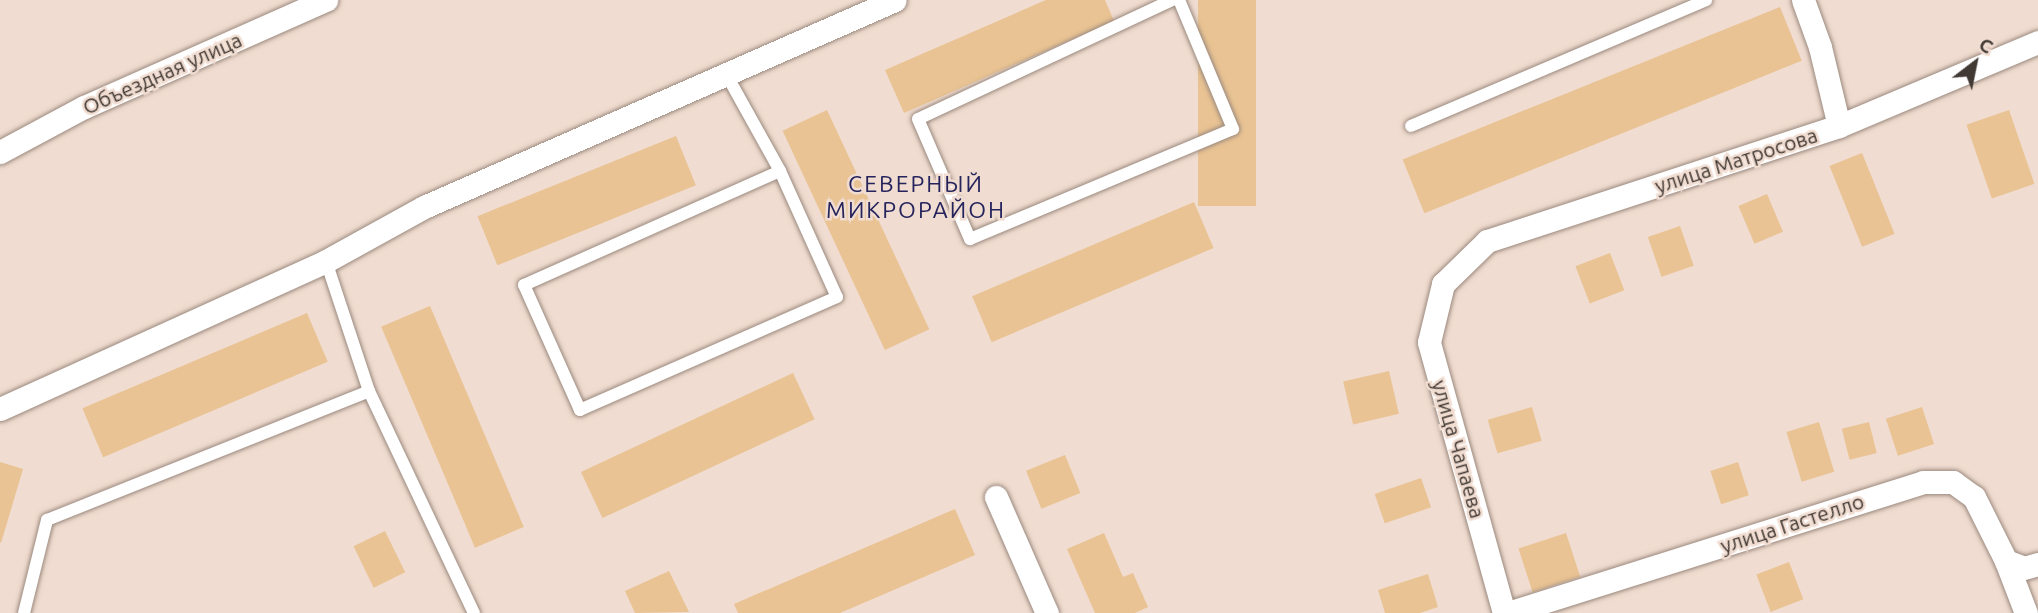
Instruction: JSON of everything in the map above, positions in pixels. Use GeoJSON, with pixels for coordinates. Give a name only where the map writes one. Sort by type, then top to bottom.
{"type":"FeatureCollection","features":[{"type":"Feature","properties":{"kind":"street","name":"Объездная улица"},"geometry":{"type":"LineString","coordinates":[[0,152],[84,107],[326,0]]}},
{"type":"Feature","properties":{"kind":"street"},"geometry":{"type":"LineString","coordinates":[[0,409],[326,261],[424,206],[725,71],[895,0]]}},
{"type":"Feature","properties":{"kind":"street"},"geometry":{"type":"LineString","coordinates":[[1803,0],[1820,47],[1839,126]]}},
{"type":"Feature","properties":{"kind":"street","name":"улица Матросова"},"geometry":{"type":"LineString","coordinates":[[1443,284],[1487,241],[1839,126],[2038,42]]}},
{"type":"Feature","properties":{"kind":"street","name":"улица Чапаева"},"geometry":{"type":"LineString","coordinates":[[1443,284],[1429,342],[1506,613]]}},
{"type":"Feature","properties":{"kind":"street","name":"улица Гастелло"},"geometry":{"type":"LineString","coordinates":[[1506,613],[1923,482],[1954,482],[1974,497],[2006,561],[2026,613]]}},
{"type":"Feature","properties":{"kind":"street"},"geometry":{"type":"LineString","coordinates":[[996,497],[1047,613]]}},
{"type":"Feature","properties":{"kind":"street"},"geometry":{"type":"LineString","coordinates":[[2006,561],[2024,568],[2038,564]]}},
{"type":"Feature","properties":{"kind":"lane"},"geometry":{"type":"LineString","coordinates":[[1171,0],[918,119],[970,239],[1233,129],[1178,0]]}},
{"type":"Feature","properties":{"kind":"lane"},"geometry":{"type":"LineString","coordinates":[[1411,126],[1706,0]]}},
{"type":"Feature","properties":{"kind":"lane"},"geometry":{"type":"LineString","coordinates":[[725,71],[780,171],[836,297],[580,410],[524,285],[780,171]]}},
{"type":"Feature","properties":{"kind":"lane"},"geometry":{"type":"LineString","coordinates":[[326,261],[369,391],[474,613]]}},
{"type":"Feature","properties":{"kind":"lane"},"geometry":{"type":"LineString","coordinates":[[24,613],[47,520],[369,391]]}},
{"type":"Feature","properties":{"kind":"building"},"geometry":{"type":"Polygon","coordinates":[[[1046,0],[1105,0],[1114,21],[904,113],[885,70],[1046,0]]]}},
{"type":"Feature","properties":{"kind":"building"},"geometry":{"type":"Polygon","coordinates":[[[1198,0],[1256,0],[1256,206],[1198,206],[1198,0]]]}},
{"type":"Feature","properties":{"kind":"building"},"geometry":{"type":"Polygon","coordinates":[[[1780,7],[1802,61],[1424,213],[1403,159],[1780,7]]]}},
{"type":"Feature","properties":{"kind":"building"},"geometry":{"type":"Polygon","coordinates":[[[827,110],[929,329],[885,350],[783,131],[827,110]]]}},
{"type":"Feature","properties":{"kind":"building"},"geometry":{"type":"Polygon","coordinates":[[[2009,110],[2034,184],[1992,198],[1966,125],[2009,110]]]}},
{"type":"Feature","properties":{"kind":"building"},"geometry":{"type":"Polygon","coordinates":[[[676,136],[696,185],[497,265],[478,216],[676,136]]]}},
{"type":"Feature","properties":{"kind":"building"},"geometry":{"type":"Polygon","coordinates":[[[1862,153],[1895,234],[1862,247],[1830,166],[1862,153]]]}},
{"type":"Feature","properties":{"kind":"building"},"geometry":{"type":"Polygon","coordinates":[[[1767,194],[1783,232],[1754,244],[1738,206],[1767,194]]]}},
{"type":"Feature","properties":{"kind":"building"},"geometry":{"type":"Polygon","coordinates":[[[1194,202],[1214,248],[992,342],[972,296],[1194,202]]]}},
{"type":"Feature","properties":{"kind":"building"},"geometry":{"type":"Polygon","coordinates":[[[1680,226],[1694,266],[1662,277],[1648,237],[1680,226]]]}},
{"type":"Feature","properties":{"kind":"building"},"geometry":{"type":"Polygon","coordinates":[[[1610,253],[1624,290],[1590,304],[1575,266],[1610,253]]]}},
{"type":"Feature","properties":{"kind":"building"},"geometry":{"type":"Polygon","coordinates":[[[430,306],[524,527],[475,548],[381,327],[430,306]]]}},
{"type":"Feature","properties":{"kind":"building"},"geometry":{"type":"Polygon","coordinates":[[[307,313],[328,362],[103,457],[82,408],[307,313]]]}},
{"type":"Feature","properties":{"kind":"building"},"geometry":{"type":"Polygon","coordinates":[[[1389,371],[1399,414],[1353,424],[1343,382],[1389,371]]]}},
{"type":"Feature","properties":{"kind":"building"},"geometry":{"type":"Polygon","coordinates":[[[793,373],[815,419],[602,518],[581,472],[793,373]]]}},
{"type":"Feature","properties":{"kind":"building"},"geometry":{"type":"Polygon","coordinates":[[[1532,407],[1542,441],[1497,453],[1488,420],[1532,407]]]}},
{"type":"Feature","properties":{"kind":"building"},"geometry":{"type":"Polygon","coordinates":[[[1922,407],[1934,444],[1898,456],[1886,419],[1922,407]]]}},
{"type":"Feature","properties":{"kind":"building"},"geometry":{"type":"Polygon","coordinates":[[[1819,422],[1834,472],[1802,482],[1786,432],[1819,422]]]}},
{"type":"Feature","properties":{"kind":"building"},"geometry":{"type":"Polygon","coordinates":[[[1869,422],[1877,453],[1850,460],[1842,429],[1869,422]]]}},
{"type":"Feature","properties":{"kind":"building"},"geometry":{"type":"Polygon","coordinates":[[[1065,455],[1080,493],[1041,509],[1026,471],[1065,455]]]}},
{"type":"Feature","properties":{"kind":"building"},"geometry":{"type":"Polygon","coordinates":[[[0,462],[23,469],[1,543],[0,542],[0,462]]]}},
{"type":"Feature","properties":{"kind":"building"},"geometry":{"type":"Polygon","coordinates":[[[1738,462],[1749,495],[1721,504],[1710,471],[1738,462]]]}},
{"type":"Feature","properties":{"kind":"building"},"geometry":{"type":"Polygon","coordinates":[[[1421,478],[1431,507],[1385,523],[1375,494],[1421,478]]]}},
{"type":"Feature","properties":{"kind":"building"},"geometry":{"type":"Polygon","coordinates":[[[955,509],[975,555],[840,613],[738,613],[734,604],[955,509]]]}},
{"type":"Feature","properties":{"kind":"building"},"geometry":{"type":"Polygon","coordinates":[[[385,531],[405,572],[374,588],[354,546],[385,531]]]}},
{"type":"Feature","properties":{"kind":"building"},"geometry":{"type":"Polygon","coordinates":[[[1104,533],[1123,577],[1133,573],[1148,607],[1135,613],[1095,613],[1067,549],[1104,533]]]}},
{"type":"Feature","properties":{"kind":"building"},"geometry":{"type":"Polygon","coordinates":[[[1566,533],[1580,577],[1533,592],[1518,548],[1566,533]]]}},
{"type":"Feature","properties":{"kind":"building"},"geometry":{"type":"Polygon","coordinates":[[[1789,562],[1803,599],[1771,612],[1756,575],[1789,562]]]}},
{"type":"Feature","properties":{"kind":"building"},"geometry":{"type":"Polygon","coordinates":[[[669,571],[689,612],[635,613],[625,591],[669,571]]]}},
{"type":"Feature","properties":{"kind":"building"},"geometry":{"type":"Polygon","coordinates":[[[1428,574],[1438,607],[1420,613],[1385,613],[1378,590],[1428,574]]]}},
{"type":"Feature","properties":{"kind":"district","name":"СЕВЕРНЫЙ МИКРОРАЙОН"},"geometry":{"type":"Point","coordinates":[916,197]}}]}
